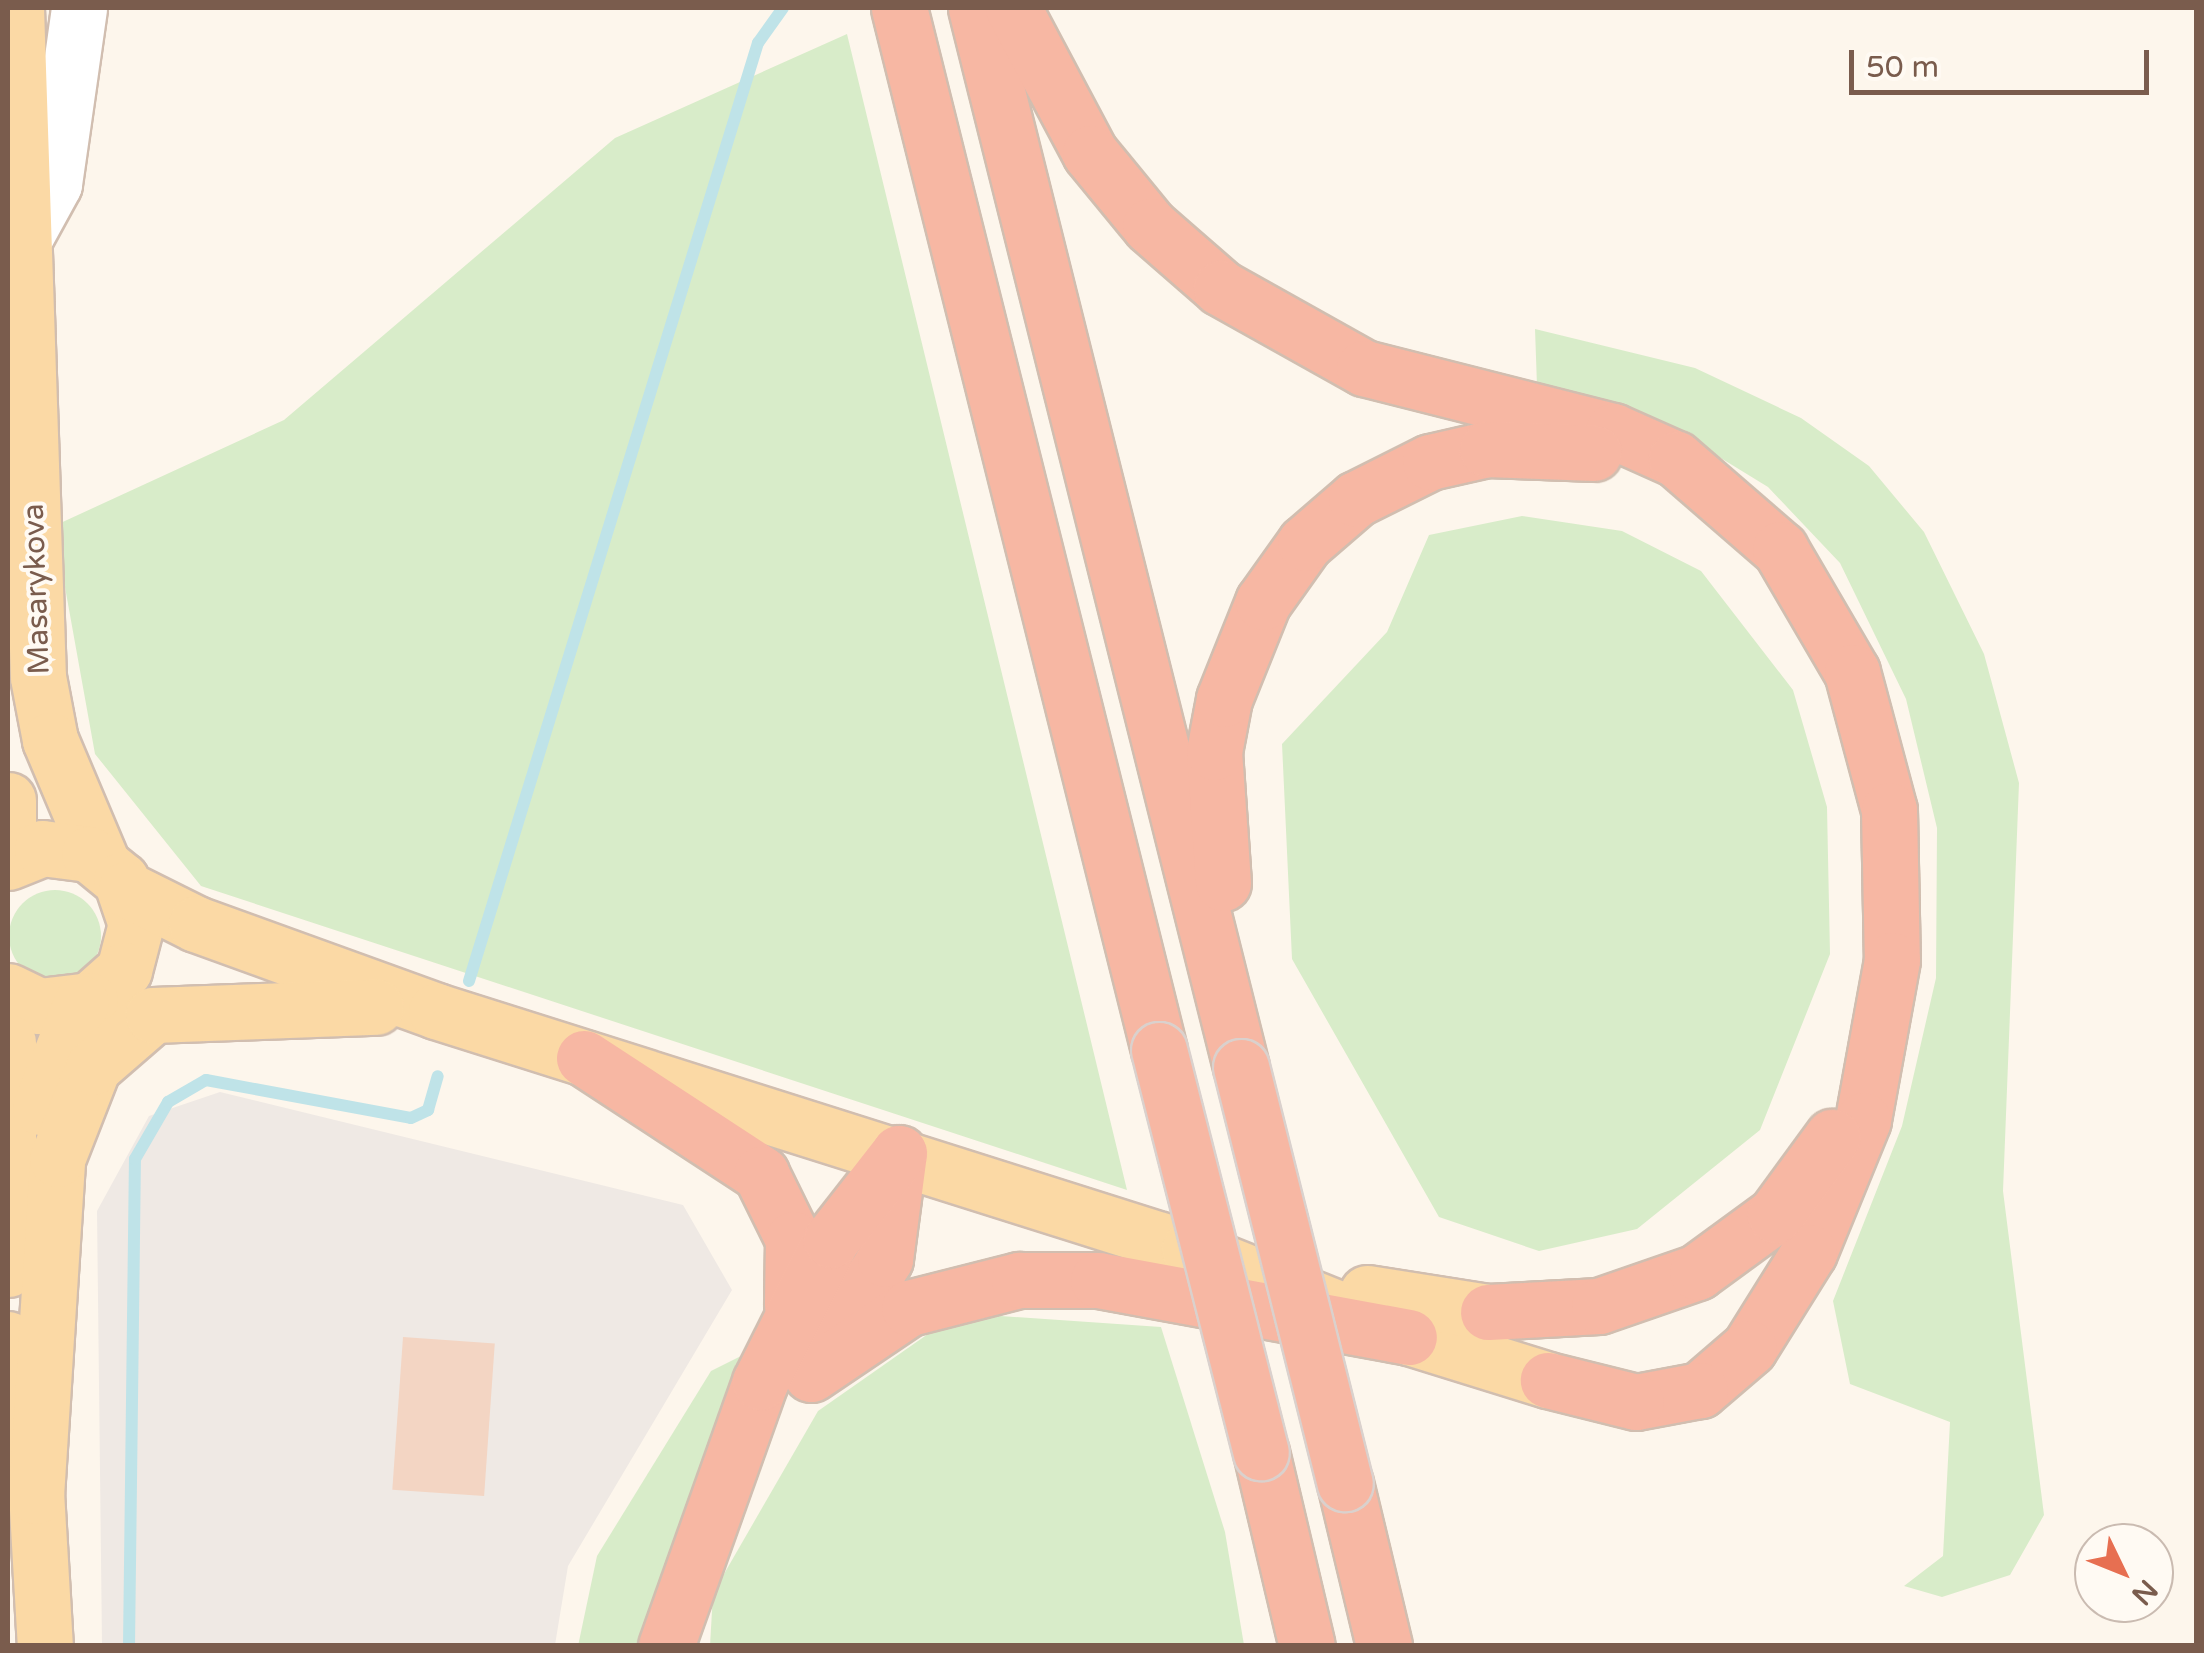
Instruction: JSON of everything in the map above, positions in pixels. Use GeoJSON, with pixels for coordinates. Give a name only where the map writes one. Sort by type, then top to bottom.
{"type":"FeatureCollection","features":[{"type":"Feature","properties":{"kind":"highway"},"geometry":{"type":"LineString","coordinates":[[899,8],[1261,1452],[1302,1634]]}},
{"type":"Feature","properties":{"kind":"highway"},"geometry":{"type":"LineString","coordinates":[[976,8],[1384,1646]]}},
{"type":"Feature","properties":{"kind":"highway"},"geometry":{"type":"LineString","coordinates":[[1013,8],[1047,82],[1118,191],[1184,257],[1266,319],[1364,368],[1640,440],[1740,510],[1814,594],[1870,727],[1892,845],[1889,990],[1850,1155],[1809,1252],[1750,1348],[1700,1390],[1658,1402],[1548,1380]]}},
{"type":"Feature","properties":{"kind":"highway"},"geometry":{"type":"LineString","coordinates":[[1240,1067],[1214,752],[1233,666],[1305,543],[1380,484],[1488,449],[1609,456],[1740,510]]}},
{"type":"Feature","properties":{"kind":"highway"},"geometry":{"type":"LineString","coordinates":[[1488,1312],[1632,1298],[1750,1236],[1827,1147],[1889,990]]}},
{"type":"Feature","properties":{"kind":"highway"},"geometry":{"type":"LineString","coordinates":[[584,1058],[760,1174],[794,1239],[791,1318]]}},
{"type":"Feature","properties":{"kind":"highway"},"geometry":{"type":"LineString","coordinates":[[666,1646],[706,1518],[791,1318],[831,1240],[898,1153]]}},
{"type":"Feature","properties":{"kind":"highway"},"geometry":{"type":"LineString","coordinates":[[706,1518],[811,1374],[885,1259],[898,1153]]}},
{"type":"Feature","properties":{"kind":"highway"},"geometry":{"type":"LineString","coordinates":[[811,1374],[909,1308],[1018,1280],[1142,1286],[1409,1337]]}},
{"type":"Feature","properties":{"kind":"main road","name":"Masarykova"},"geometry":{"type":"LineString","coordinates":[[16,8],[20,246],[38,677],[50,740],[136,924],[124,970]]}},
{"type":"Feature","properties":{"kind":"main road","name":"Masarykova"},"geometry":{"type":"LineString","coordinates":[[8,346],[20,246]]}},
{"type":"Feature","properties":{"kind":"main road"},"geometry":{"type":"LineString","coordinates":[[8,800],[8,822]]}},
{"type":"Feature","properties":{"kind":"main road"},"geometry":{"type":"LineString","coordinates":[[8,862],[53,847],[114,875],[196,924],[436,1011],[898,1153],[1189,1249],[1409,1337],[1548,1380]]}},
{"type":"Feature","properties":{"kind":"main road"},"geometry":{"type":"LineString","coordinates":[[8,991],[39,1006],[81,1003],[124,970],[226,978],[319,1003]]}},
{"type":"Feature","properties":{"kind":"main road"},"geometry":{"type":"LineString","coordinates":[[45,1646],[28,1366],[34,1140],[81,1003]]}},
{"type":"Feature","properties":{"kind":"main road"},"geometry":{"type":"LineString","coordinates":[[36,1496],[55,1178],[78,1091],[111,1044],[153,1015],[319,1003],[436,1011]]}},
{"type":"Feature","properties":{"kind":"main road"},"geometry":{"type":"LineString","coordinates":[[8,1042],[8,1270]]}},
{"type":"Feature","properties":{"kind":"main road"},"geometry":{"type":"LineString","coordinates":[[1189,1249],[1488,1312]]}},
{"type":"Feature","properties":{"kind":"main road"},"geometry":{"type":"LineString","coordinates":[[8,1339],[36,1496]]}},
{"type":"Feature","properties":{"kind":"lane"},"geometry":{"type":"LineString","coordinates":[[20,246],[54,184],[79,8]]}},
{"type":"Feature","properties":{"kind":"lane"},"geometry":{"type":"LineString","coordinates":[[1369,1585],[1372,1646]]}},
{"type":"Feature","properties":{"kind":"shaded area"},"geometry":{"type":"Polygon","coordinates":[[[220,1092],[683,1205],[732,1290],[568,1566],[555,1645],[102,1645],[97,1211],[149,1116],[220,1092]]]}},
{"type":"Feature","properties":{"kind":"green space"},"geometry":{"type":"Polygon","coordinates":[[[847,34],[1127,1190],[201,886],[95,754],[54,526],[284,420],[615,138],[847,34]]]}},
{"type":"Feature","properties":{"kind":"green space"},"geometry":{"type":"Polygon","coordinates":[[[1535,329],[1695,368],[1801,418],[1869,466],[1924,532],[1984,654],[2019,783],[2003,1191],[2044,1515],[2010,1575],[1942,1597],[1904,1586],[1943,1556],[1950,1422],[1850,1384],[1833,1301],[1902,1126],[1936,978],[1937,828],[1906,699],[1840,563],[1768,487],[1662,422],[1537,386],[1535,329]]]}},
{"type":"Feature","properties":{"kind":"green space"},"geometry":{"type":"Polygon","coordinates":[[[1522,516],[1622,531],[1701,571],[1793,690],[1827,807],[1830,954],[1760,1130],[1637,1229],[1539,1251],[1439,1217],[1292,959],[1282,744],[1387,632],[1429,535],[1522,516]]]}},
{"type":"Feature","properties":{"kind":"green space"},"geometry":{"type":"Polygon","coordinates":[[[55,890],[88,903],[101,936],[88,969],[55,982],[22,969],[9,936],[22,903],[55,890]]]}},
{"type":"Feature","properties":{"kind":"green space"},"geometry":{"type":"Polygon","coordinates":[[[958,1313],[1161,1327],[1225,1532],[1244,1645],[710,1646],[713,1593],[818,1411],[958,1313]]]}},
{"type":"Feature","properties":{"kind":"green space"},"geometry":{"type":"Polygon","coordinates":[[[743,1355],[642,1645],[578,1646],[597,1556],[711,1371],[743,1355]]]}},
{"type":"Feature","properties":{"kind":"building"},"geometry":{"type":"Polygon","coordinates":[[[403,1337],[495,1343],[484,1496],[392,1490],[403,1337]]]}},
{"type":"Feature","properties":{"kind":"waterway"},"geometry":{"type":"LineString","coordinates":[[469,981],[758,43],[783,8]]}},
{"type":"Feature","properties":{"kind":"waterway"},"geometry":{"type":"LineString","coordinates":[[129,1646],[135,1159],[168,1102],[206,1080],[411,1118],[428,1110],[438,1076]]}}]}
